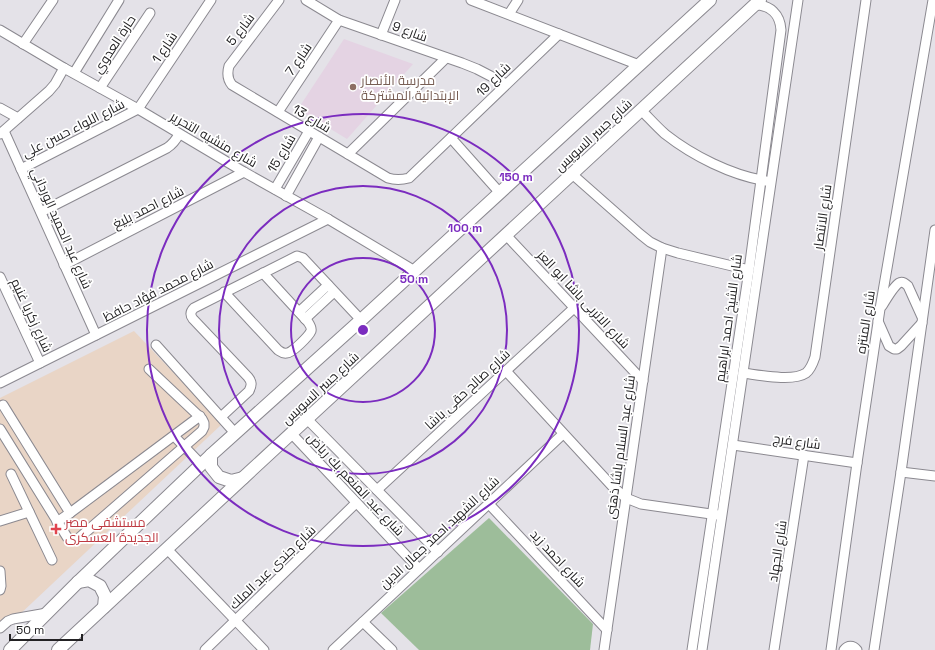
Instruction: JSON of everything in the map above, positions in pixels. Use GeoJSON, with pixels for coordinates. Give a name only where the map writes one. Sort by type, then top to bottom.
{"type":"FeatureCollection","features":[{"type":"Feature","properties":{"kind":"main road","name":"شارع جسر السويس"},"geometry":{"type":"LineString","coordinates":[[10,650],[78,582],[211,454],[415,271],[710,0]]}},
{"type":"Feature","properties":{"kind":"main road","name":"شارع جسر السويس"},"geometry":{"type":"LineString","coordinates":[[58,650],[757,3]]}},
{"type":"Feature","properties":{"kind":"main road"},"geometry":{"type":"LineString","coordinates":[[211,454],[211,467],[219,477],[231,481],[243,478]]}},
{"type":"Feature","properties":{"kind":"main road"},"geometry":{"type":"LineString","coordinates":[[78,582],[89,580],[100,586],[105,596],[104,608]]}},
{"type":"Feature","properties":{"kind":"street"},"geometry":{"type":"LineString","coordinates":[[23,44],[53,0]]}},
{"type":"Feature","properties":{"kind":"street"},"geometry":{"type":"LineString","coordinates":[[74,73],[119,0]]}},
{"type":"Feature","properties":{"kind":"street","name":"شارع 1"},"geometry":{"type":"LineString","coordinates":[[138,109],[212,0]]}},
{"type":"Feature","properties":{"kind":"street","name":"شارع 5"},"geometry":{"type":"LineString","coordinates":[[228,76],[227,71],[232,61],[279,0]]}},
{"type":"Feature","properties":{"kind":"street","name":"شارع 9"},"geometry":{"type":"LineString","coordinates":[[306,0],[339,20],[477,69],[506,84]]}},
{"type":"Feature","properties":{"kind":"street"},"geometry":{"type":"LineString","coordinates":[[381,35],[395,0]]}},
{"type":"Feature","properties":{"kind":"street"},"geometry":{"type":"LineString","coordinates":[[471,0],[639,65]]}},
{"type":"Feature","properties":{"kind":"street"},"geometry":{"type":"LineString","coordinates":[[509,14],[518,0]]}},
{"type":"Feature","properties":{"kind":"street","name":"شارع الشيخ احمد ابراهيم"},"geometry":{"type":"LineString","coordinates":[[702,650],[798,0]]}},
{"type":"Feature","properties":{"kind":"street","name":"شارع الانتصار"},"geometry":{"type":"LineString","coordinates":[[744,373],[790,378],[799,376],[806,372],[812,365],[815,357],[866,0]]}},
{"type":"Feature","properties":{"kind":"street","name":"شارع المنتزه"},"geometry":{"type":"LineString","coordinates":[[831,650],[878,321],[933,0]]}},
{"type":"Feature","properties":{"kind":"street"},"geometry":{"type":"LineString","coordinates":[[757,3],[773,11],[781,24],[785,19],[795,19]]}},
{"type":"Feature","properties":{"kind":"street","name":"حارة العدوي"},"geometry":{"type":"LineString","coordinates":[[100,88],[150,13]]}},
{"type":"Feature","properties":{"kind":"street","name":"شارع 7"},"geometry":{"type":"LineString","coordinates":[[278,112],[339,20]]}},
{"type":"Feature","properties":{"kind":"street","name":"شارع الشيخ احمد ابراهيم"},"geometry":{"type":"LineString","coordinates":[[692,650],[749,270],[781,24]]}},
{"type":"Feature","properties":{"kind":"street","name":"شارع منشيه التحرير"},"geometry":{"type":"LineString","coordinates":[[0,30],[244,172],[328,219],[415,271]]}},
{"type":"Feature","properties":{"kind":"street","name":"شارع 19"},"geometry":{"type":"LineString","coordinates":[[388,178],[398,180],[409,178],[559,34]]}},
{"type":"Feature","properties":{"kind":"street"},"geometry":{"type":"LineString","coordinates":[[348,154],[446,58]]}},
{"type":"Feature","properties":{"kind":"street"},"geometry":{"type":"LineString","coordinates":[[2,133],[49,91],[55,84],[64,68]]}},
{"type":"Feature","properties":{"kind":"street","name":"شارع 13"},"geometry":{"type":"LineString","coordinates":[[228,76],[232,85],[388,178]]}},
{"type":"Feature","properties":{"kind":"street"},"geometry":{"type":"LineString","coordinates":[[0,108],[18,118]]}},
{"type":"Feature","properties":{"kind":"street","name":"شارع اللواء حسن علي"},"geometry":{"type":"LineString","coordinates":[[21,169],[138,109]]}},
{"type":"Feature","properties":{"kind":"street"},"geometry":{"type":"LineString","coordinates":[[641,110],[665,134],[694,154],[727,170],[772,182]]}},
{"type":"Feature","properties":{"kind":"street","name":"شارع 15"},"geometry":{"type":"LineString","coordinates":[[274,189],[309,131]]}},
{"type":"Feature","properties":{"kind":"street","name":"شارع عبد الحميد الورداني"},"geometry":{"type":"LineString","coordinates":[[2,133],[21,169],[96,335]]}},
{"type":"Feature","properties":{"kind":"street"},"geometry":{"type":"LineString","coordinates":[[41,212],[167,148],[177,140],[179,134]]}},
{"type":"Feature","properties":{"kind":"street"},"geometry":{"type":"LineString","coordinates":[[286,196],[319,137]]}},
{"type":"Feature","properties":{"kind":"street"},"geometry":{"type":"LineString","coordinates":[[451,138],[500,193]]}},
{"type":"Feature","properties":{"kind":"street","name":"شارع احمد بليغ"},"geometry":{"type":"LineString","coordinates":[[64,265],[244,172]]}},
{"type":"Feature","properties":{"kind":"street"},"geometry":{"type":"LineString","coordinates":[[572,174],[650,242],[678,253],[749,270]]}},
{"type":"Feature","properties":{"kind":"street","name":"شارع محمد فؤاد حافظ"},"geometry":{"type":"LineString","coordinates":[[0,383],[328,219]]}},
{"type":"Feature","properties":{"kind":"street"},"geometry":{"type":"LineString","coordinates":[[874,650],[935,230]]}},
{"type":"Feature","properties":{"kind":"street","name":"شارع الاتربى باشا ابو العز"},"geometry":{"type":"LineString","coordinates":[[506,235],[643,381]]}},
{"type":"Feature","properties":{"kind":"street","name":"شارع عبد السلام باشا ذهنى"},"geometry":{"type":"LineString","coordinates":[[604,650],[662,248]]}},
{"type":"Feature","properties":{"kind":"street"},"geometry":{"type":"LineString","coordinates":[[221,417],[249,391],[252,386],[248,377],[190,316],[191,311],[194,308],[298,256],[303,258],[361,320]]}},
{"type":"Feature","properties":{"kind":"street"},"geometry":{"type":"LineString","coordinates":[[224,292],[278,350],[282,353],[291,352],[309,334],[311,326],[263,273]]}},
{"type":"Feature","properties":{"kind":"street","name":"شارع زكريا غنيم"},"geometry":{"type":"LineString","coordinates":[[1,280],[40,363]]}},
{"type":"Feature","properties":{"kind":"street"},"geometry":{"type":"LineString","coordinates":[[880,309],[897,285],[904,283],[908,286],[922,321]]}},
{"type":"Feature","properties":{"kind":"street"},"geometry":{"type":"LineString","coordinates":[[302,315],[331,288]]}},
{"type":"Feature","properties":{"kind":"street"},"geometry":{"type":"LineString","coordinates":[[0,300],[9,296]]}},
{"type":"Feature","properties":{"kind":"street","name":"شارع صالح حقى باشا"},"geometry":{"type":"LineString","coordinates":[[377,490],[574,308]]}},
{"type":"Feature","properties":{"kind":"street"},"geometry":{"type":"LineString","coordinates":[[878,321],[889,346],[897,349],[922,321]]}},
{"type":"Feature","properties":{"kind":"street"},"geometry":{"type":"LineString","coordinates":[[156,345],[235,433]]}},
{"type":"Feature","properties":{"kind":"street"},"geometry":{"type":"LineString","coordinates":[[0,429],[67,537],[75,541],[184,447],[202,431],[204,427],[204,423],[200,416],[149,368]]}},
{"type":"Feature","properties":{"kind":"street"},"geometry":{"type":"LineString","coordinates":[[506,371],[618,493],[641,504],[722,516]]}},
{"type":"Feature","properties":{"kind":"street"},"geometry":{"type":"LineString","coordinates":[[4,405],[70,514]]}},
{"type":"Feature","properties":{"kind":"street"},"geometry":{"type":"LineString","coordinates":[[57,522],[70,514],[200,416]]}},
{"type":"Feature","properties":{"kind":"street","name":"شارع عبد المنعم بك رياض"},"geometry":{"type":"LineString","coordinates":[[307,419],[438,552]]}},
{"type":"Feature","properties":{"kind":"street","name":"شارع عبد المنعم بك رياض"},"geometry":{"type":"LineString","coordinates":[[291,433],[419,569]]}},
{"type":"Feature","properties":{"kind":"street","name":"شارع الشهيد احمد جمال الدين"},"geometry":{"type":"LineString","coordinates":[[333,650],[563,434]]}},
{"type":"Feature","properties":{"kind":"street"},"geometry":{"type":"LineString","coordinates":[[174,436],[201,464]]}},
{"type":"Feature","properties":{"kind":"street","name":"شارع فرج"},"geometry":{"type":"LineString","coordinates":[[733,445],[857,463]]}},
{"type":"Feature","properties":{"kind":"street","name":"شارع الجهاد"},"geometry":{"type":"LineString","coordinates":[[774,650],[804,455]]}},
{"type":"Feature","properties":{"kind":"street"},"geometry":{"type":"LineString","coordinates":[[901,472],[935,476]]}},
{"type":"Feature","properties":{"kind":"street"},"geometry":{"type":"LineString","coordinates":[[11,474],[52,560]]}},
{"type":"Feature","properties":{"kind":"street","name":"شارع جندى عبد الملك"},"geometry":{"type":"LineString","coordinates":[[205,650],[356,503]]}},
{"type":"Feature","properties":{"kind":"street","name":"شارع احمد زيد"},"geometry":{"type":"LineString","coordinates":[[489,504],[607,630]]}},
{"type":"Feature","properties":{"kind":"street"},"geometry":{"type":"LineString","coordinates":[[0,521],[29,512]]}},
{"type":"Feature","properties":{"kind":"street"},"geometry":{"type":"LineString","coordinates":[[167,549],[264,650]]}},
{"type":"Feature","properties":{"kind":"street"},"geometry":{"type":"LineString","coordinates":[[0,572],[0,590]]}},
{"type":"Feature","properties":{"kind":"street"},"geometry":{"type":"LineString","coordinates":[[1,624],[18,618],[47,613]]}},
{"type":"Feature","properties":{"kind":"street"},"geometry":{"type":"LineString","coordinates":[[363,622],[392,650]]}},
{"type":"Feature","properties":{"kind":"street"},"geometry":{"type":"LineString","coordinates":[[844,650],[847,647],[853,646],[857,650]]}},
{"type":"Feature","properties":{"kind":"shaded area","name":"مدرسة الأنصار الإبتدائية المشتركة"},"geometry":{"type":"Polygon","coordinates":[[[344,39],[413,64],[347,139],[298,109],[344,39]]]}},
{"type":"Feature","properties":{"kind":"shaded area","name":"مستشفى مصر الجديدة العسكرى"},"geometry":{"type":"Polygon","coordinates":[[[134,331],[222,424],[0,633],[0,398],[134,331]]]}},
{"type":"Feature","properties":{"kind":"green space"},"geometry":{"type":"Polygon","coordinates":[[[489,518],[593,624],[590,650],[419,650],[381,613],[489,518]]]}},
{"type":"Feature","properties":{"kind":"place","name":"مدرسة الأنصار الإبتدائية المشتركة"},"geometry":{"type":"Point","coordinates":[353,87]}},
{"type":"Feature","properties":{"kind":"place","name":"مستشفى مصر الجديدة العسكرى"},"geometry":{"type":"Point","coordinates":[56,529]}}]}
